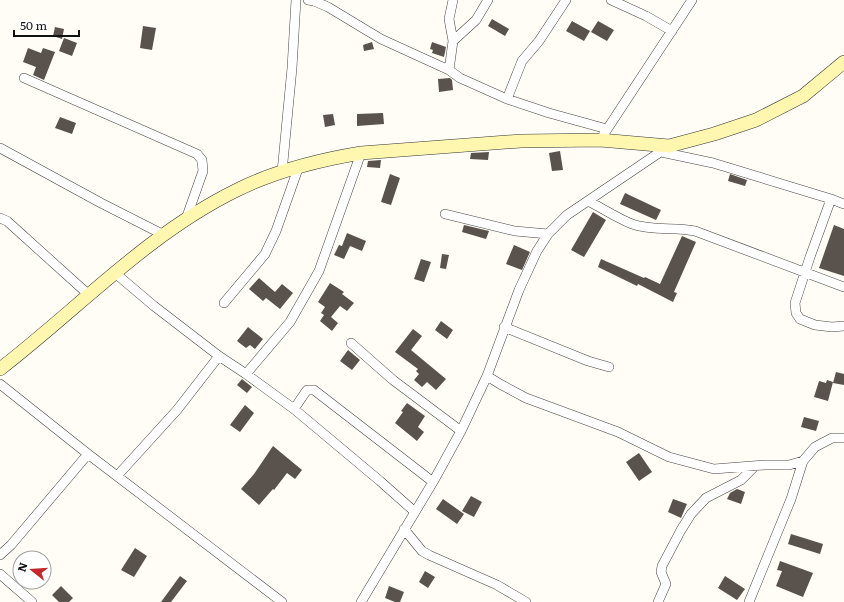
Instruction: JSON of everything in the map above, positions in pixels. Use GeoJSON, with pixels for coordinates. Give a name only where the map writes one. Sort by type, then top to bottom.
{"type":"FeatureCollection","features":[{"type":"Feature","properties":{"kind":"street"},"geometry":{"type":"LineString","coordinates":[[282,172],[292,68],[296,0]]}},
{"type":"Feature","properties":{"kind":"street"},"geometry":{"type":"LineString","coordinates":[[308,0],[328,7],[381,39],[449,70],[460,78],[507,99],[549,113],[603,134],[665,149],[844,204]]}},
{"type":"Feature","properties":{"kind":"street"},"geometry":{"type":"LineString","coordinates":[[449,70],[453,41],[449,19],[453,0]]}},
{"type":"Feature","properties":{"kind":"street"},"geometry":{"type":"LineString","coordinates":[[453,41],[476,20],[488,0]]}},
{"type":"Feature","properties":{"kind":"street"},"geometry":{"type":"LineString","coordinates":[[507,99],[522,61],[539,41],[566,0]]}},
{"type":"Feature","properties":{"kind":"street"},"geometry":{"type":"LineString","coordinates":[[611,0],[646,16],[672,31]]}},
{"type":"Feature","properties":{"kind":"street"},"geometry":{"type":"LineString","coordinates":[[603,134],[692,0]]}},
{"type":"Feature","properties":{"kind":"street"},"geometry":{"type":"LineString","coordinates":[[361,602],[404,529],[434,482],[461,431],[487,376],[519,290],[534,258],[548,234],[567,215],[665,149],[756,120],[803,96],[844,62]]}},
{"type":"Feature","properties":{"kind":"street"},"geometry":{"type":"LineString","coordinates":[[24,78],[197,154],[202,160],[203,171],[186,219]]}},
{"type":"Feature","properties":{"kind":"street"},"geometry":{"type":"LineString","coordinates":[[0,369],[115,273],[186,219],[236,190],[282,172],[299,166],[340,156],[362,153],[603,134]]}},
{"type":"Feature","properties":{"kind":"street"},"geometry":{"type":"LineString","coordinates":[[0,148],[101,203],[164,235]]}},
{"type":"Feature","properties":{"kind":"street"},"geometry":{"type":"LineString","coordinates":[[246,374],[290,322],[319,271],[362,153]]}},
{"type":"Feature","properties":{"kind":"street"},"geometry":{"type":"LineString","coordinates":[[224,303],[265,254],[276,231],[299,166]]}},
{"type":"Feature","properties":{"kind":"street"},"geometry":{"type":"LineString","coordinates":[[831,199],[795,302],[796,313],[800,319],[815,325],[832,327],[844,326]]}},
{"type":"Feature","properties":{"kind":"street"},"geometry":{"type":"LineString","coordinates":[[588,201],[632,224],[695,231],[805,271],[844,287]]}},
{"type":"Feature","properties":{"kind":"street"},"geometry":{"type":"LineString","coordinates":[[445,214],[515,231],[548,234]]}},
{"type":"Feature","properties":{"kind":"street"},"geometry":{"type":"LineString","coordinates":[[0,218],[7,221],[89,295]]}},
{"type":"Feature","properties":{"kind":"street"},"geometry":{"type":"LineString","coordinates":[[115,273],[154,306],[219,356],[294,410],[415,512]]}},
{"type":"Feature","properties":{"kind":"street"},"geometry":{"type":"LineString","coordinates":[[504,327],[588,361],[609,367]]}},
{"type":"Feature","properties":{"kind":"street"},"geometry":{"type":"LineString","coordinates":[[351,343],[394,380],[461,431]]}},
{"type":"Feature","properties":{"kind":"street"},"geometry":{"type":"LineString","coordinates":[[117,476],[177,410],[219,356]]}},
{"type":"Feature","properties":{"kind":"street"},"geometry":{"type":"LineString","coordinates":[[487,376],[526,398],[618,432],[669,457],[714,469],[789,465],[803,461]]}},
{"type":"Feature","properties":{"kind":"street"},"geometry":{"type":"LineString","coordinates":[[0,384],[88,454],[282,602]]}},
{"type":"Feature","properties":{"kind":"street"},"geometry":{"type":"LineString","coordinates":[[294,410],[307,390],[314,390],[434,482]]}},
{"type":"Feature","properties":{"kind":"street"},"geometry":{"type":"LineString","coordinates":[[749,602],[791,499],[803,461],[815,447],[832,438],[844,438]]}},
{"type":"Feature","properties":{"kind":"street"},"geometry":{"type":"LineString","coordinates":[[0,555],[11,546],[88,454]]}},
{"type":"Feature","properties":{"kind":"street"},"geometry":{"type":"LineString","coordinates":[[658,602],[666,584],[661,572],[662,566],[691,514],[706,498],[741,480],[755,466]]}},
{"type":"Feature","properties":{"kind":"street"},"geometry":{"type":"LineString","coordinates":[[404,529],[422,551],[497,585],[526,602]]}},
{"type":"Feature","properties":{"kind":"street"},"geometry":{"type":"LineString","coordinates":[[0,574],[32,602]]}},
{"type":"Feature","properties":{"kind":"building"},"geometry":{"type":"Polygon","coordinates":[[[492,19],[509,29],[505,36],[488,26],[492,19]]]}},
{"type":"Feature","properties":{"kind":"building"},"geometry":{"type":"Polygon","coordinates":[[[572,21],[590,31],[584,41],[566,31],[572,21]]]}},
{"type":"Feature","properties":{"kind":"building"},"geometry":{"type":"Polygon","coordinates":[[[598,21],[614,30],[607,41],[591,32],[598,21]]]}},
{"type":"Feature","properties":{"kind":"building"},"geometry":{"type":"Polygon","coordinates":[[[143,26],[156,28],[152,50],[140,48],[143,26]]]}},
{"type":"Feature","properties":{"kind":"building"},"geometry":{"type":"Polygon","coordinates":[[[55,27],[64,29],[62,39],[53,36],[55,27]]]}},
{"type":"Feature","properties":{"kind":"building"},"geometry":{"type":"Polygon","coordinates":[[[64,38],[77,43],[72,56],[59,51],[64,38]]]}},
{"type":"Feature","properties":{"kind":"building"},"geometry":{"type":"Polygon","coordinates":[[[372,42],[374,49],[364,51],[363,45],[372,42]]]}},
{"type":"Feature","properties":{"kind":"building"},"geometry":{"type":"Polygon","coordinates":[[[432,42],[446,47],[444,57],[432,53],[433,50],[430,49],[432,42]]]}},
{"type":"Feature","properties":{"kind":"building"},"geometry":{"type":"Polygon","coordinates":[[[28,48],[41,53],[43,48],[55,52],[44,80],[33,75],[36,67],[23,62],[28,48]]]}},
{"type":"Feature","properties":{"kind":"building"},"geometry":{"type":"Polygon","coordinates":[[[450,78],[452,80],[453,90],[439,92],[438,79],[450,78]]]}},
{"type":"Feature","properties":{"kind":"building"},"geometry":{"type":"Polygon","coordinates":[[[383,113],[384,124],[357,126],[357,114],[383,113]]]}},
{"type":"Feature","properties":{"kind":"building"},"geometry":{"type":"Polygon","coordinates":[[[333,114],[335,125],[325,127],[323,115],[333,114]]]}},
{"type":"Feature","properties":{"kind":"building"},"geometry":{"type":"Polygon","coordinates":[[[60,117],[76,123],[72,134],[55,128],[60,117]]]}},
{"type":"Feature","properties":{"kind":"building"},"geometry":{"type":"Polygon","coordinates":[[[560,151],[563,170],[552,171],[549,153],[560,151]]]}},
{"type":"Feature","properties":{"kind":"building"},"geometry":{"type":"Polygon","coordinates":[[[489,152],[488,160],[470,159],[471,153],[489,152]]]}},
{"type":"Feature","properties":{"kind":"building"},"geometry":{"type":"Polygon","coordinates":[[[381,160],[380,168],[367,167],[368,161],[381,160]]]}},
{"type":"Feature","properties":{"kind":"building"},"geometry":{"type":"Polygon","coordinates":[[[390,174],[400,178],[391,205],[381,202],[390,174]]]}},
{"type":"Feature","properties":{"kind":"building"},"geometry":{"type":"Polygon","coordinates":[[[730,174],[747,180],[745,186],[728,181],[730,174]]]}},
{"type":"Feature","properties":{"kind":"building"},"geometry":{"type":"Polygon","coordinates":[[[625,193],[661,210],[656,220],[620,204],[625,193]]]}},
{"type":"Feature","properties":{"kind":"building"},"geometry":{"type":"Polygon","coordinates":[[[593,212],[606,220],[584,257],[571,250],[593,212]]]}},
{"type":"Feature","properties":{"kind":"building"},"geometry":{"type":"Polygon","coordinates":[[[464,225],[489,231],[486,239],[462,232],[464,225]]]}},
{"type":"Feature","properties":{"kind":"building"},"geometry":{"type":"Polygon","coordinates":[[[834,225],[844,229],[844,276],[819,268],[834,225]]]}},
{"type":"Feature","properties":{"kind":"building"},"geometry":{"type":"Polygon","coordinates":[[[347,233],[366,241],[362,251],[350,246],[344,259],[334,255],[339,245],[342,246],[347,233]]]}},
{"type":"Feature","properties":{"kind":"building"},"geometry":{"type":"Polygon","coordinates":[[[682,236],[696,242],[674,292],[677,293],[673,302],[638,284],[637,286],[598,267],[601,259],[660,284],[682,236]]]}},
{"type":"Feature","properties":{"kind":"building"},"geometry":{"type":"Polygon","coordinates":[[[514,245],[530,252],[522,270],[506,264],[514,245]]]}},
{"type":"Feature","properties":{"kind":"building"},"geometry":{"type":"Polygon","coordinates":[[[442,254],[449,255],[446,269],[440,268],[442,254]]]}},
{"type":"Feature","properties":{"kind":"building"},"geometry":{"type":"Polygon","coordinates":[[[421,259],[431,262],[424,282],[414,279],[421,259]]]}},
{"type":"Feature","properties":{"kind":"building"},"geometry":{"type":"Polygon","coordinates":[[[259,278],[275,292],[282,284],[293,293],[280,309],[266,298],[263,301],[249,289],[259,278]]]}},
{"type":"Feature","properties":{"kind":"building"},"geometry":{"type":"Polygon","coordinates":[[[330,283],[344,292],[342,294],[354,303],[347,311],[340,306],[331,317],[338,323],[332,331],[320,321],[324,315],[321,313],[325,307],[318,302],[330,283]]]}},
{"type":"Feature","properties":{"kind":"building"},"geometry":{"type":"Polygon","coordinates":[[[441,321],[453,330],[447,339],[435,330],[441,321]]]}},
{"type":"Feature","properties":{"kind":"building"},"geometry":{"type":"Polygon","coordinates":[[[248,327],[263,339],[255,349],[250,345],[246,348],[237,341],[248,327]]]}},
{"type":"Feature","properties":{"kind":"building"},"geometry":{"type":"Polygon","coordinates":[[[413,329],[422,336],[411,350],[446,379],[436,390],[427,382],[422,387],[414,380],[419,374],[416,371],[418,369],[395,352],[413,329]]]}},
{"type":"Feature","properties":{"kind":"building"},"geometry":{"type":"Polygon","coordinates":[[[348,350],[360,360],[352,370],[340,361],[348,350]]]}},
{"type":"Feature","properties":{"kind":"building"},"geometry":{"type":"Polygon","coordinates":[[[836,372],[844,374],[844,385],[833,383],[836,372]]]}},
{"type":"Feature","properties":{"kind":"building"},"geometry":{"type":"Polygon","coordinates":[[[242,379],[252,387],[247,393],[237,385],[242,379]]]}},
{"type":"Feature","properties":{"kind":"building"},"geometry":{"type":"Polygon","coordinates":[[[827,380],[833,382],[828,401],[814,397],[819,381],[826,383],[827,380]]]}},
{"type":"Feature","properties":{"kind":"building"},"geometry":{"type":"Polygon","coordinates":[[[407,403],[425,416],[418,427],[424,432],[417,441],[395,423],[403,412],[401,411],[407,403]]]}},
{"type":"Feature","properties":{"kind":"building"},"geometry":{"type":"Polygon","coordinates":[[[245,405],[254,413],[240,432],[230,425],[245,405]]]}},
{"type":"Feature","properties":{"kind":"building"},"geometry":{"type":"Polygon","coordinates":[[[804,417],[819,421],[816,431],[801,427],[804,417]]]}},
{"type":"Feature","properties":{"kind":"building"},"geometry":{"type":"Polygon","coordinates":[[[273,446],[302,470],[295,479],[287,473],[274,490],[273,489],[259,505],[241,489],[254,474],[273,446]]]}},
{"type":"Feature","properties":{"kind":"building"},"geometry":{"type":"Polygon","coordinates":[[[639,453],[652,472],[639,481],[626,462],[639,453]]]}},
{"type":"Feature","properties":{"kind":"building"},"geometry":{"type":"Polygon","coordinates":[[[737,489],[745,492],[741,504],[727,499],[730,493],[737,489]]]}},
{"type":"Feature","properties":{"kind":"building"},"geometry":{"type":"Polygon","coordinates":[[[471,496],[482,502],[474,517],[462,511],[471,496]]]}},
{"type":"Feature","properties":{"kind":"building"},"geometry":{"type":"Polygon","coordinates":[[[443,499],[464,514],[457,524],[436,509],[443,499]]]}},
{"type":"Feature","properties":{"kind":"building"},"geometry":{"type":"Polygon","coordinates":[[[673,499],[687,504],[681,518],[668,512],[673,499]]]}},
{"type":"Feature","properties":{"kind":"building"},"geometry":{"type":"Polygon","coordinates":[[[791,534],[823,544],[820,554],[788,544],[791,534]]]}},
{"type":"Feature","properties":{"kind":"building"},"geometry":{"type":"Polygon","coordinates":[[[135,548],[147,556],[134,577],[121,570],[135,548]]]}},
{"type":"Feature","properties":{"kind":"building"},"geometry":{"type":"Polygon","coordinates":[[[780,561],[813,573],[803,597],[776,586],[782,571],[777,570],[780,561]]]}},
{"type":"Feature","properties":{"kind":"building"},"geometry":{"type":"Polygon","coordinates":[[[425,571],[435,577],[428,588],[419,582],[425,571]]]}},
{"type":"Feature","properties":{"kind":"building"},"geometry":{"type":"Polygon","coordinates":[[[180,576],[187,581],[171,602],[161,602],[180,576]]]}},
{"type":"Feature","properties":{"kind":"building"},"geometry":{"type":"Polygon","coordinates":[[[725,576],[745,589],[737,600],[718,588],[725,576]]]}},
{"type":"Feature","properties":{"kind":"building"},"geometry":{"type":"Polygon","coordinates":[[[61,586],[73,598],[69,602],[59,602],[52,595],[61,586]]]}},
{"type":"Feature","properties":{"kind":"building"},"geometry":{"type":"Polygon","coordinates":[[[389,586],[404,592],[400,602],[395,602],[385,598],[389,586]]]}}]}
